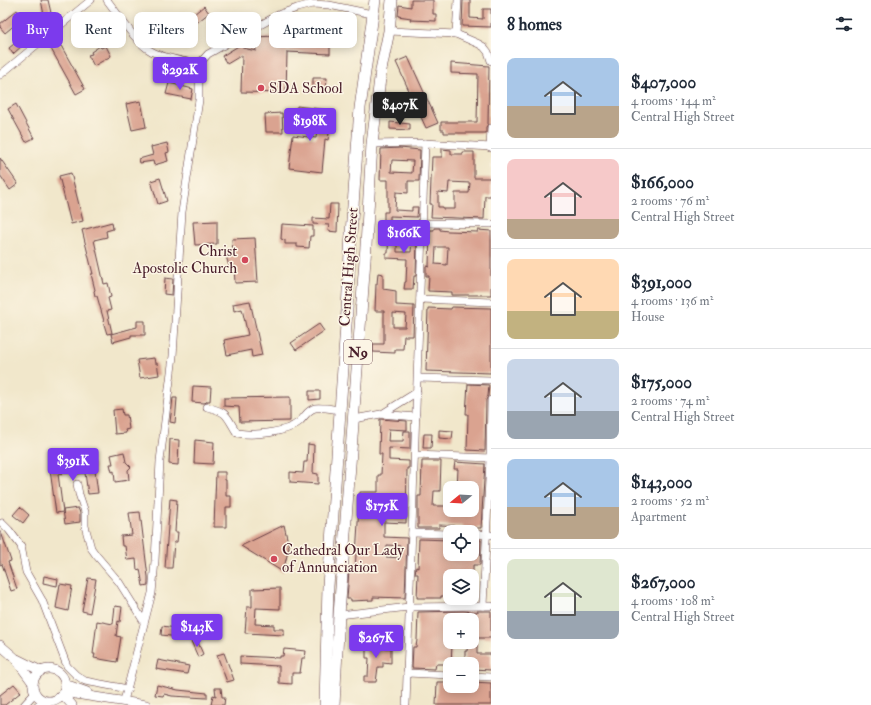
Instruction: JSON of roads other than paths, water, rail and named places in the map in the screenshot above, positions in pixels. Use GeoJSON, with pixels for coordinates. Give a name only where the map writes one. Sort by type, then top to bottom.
{"type":"FeatureCollection","features":[{"type":"Feature","properties":{"kind":"highway","name":"Central High Street"},"geometry":{"type":"LineString","coordinates":[[325,705],[328,586],[351,234],[360,108],[375,0]]}},
{"type":"Feature","properties":{"kind":"highway","name":"Central High Street"},"geometry":{"type":"LineString","coordinates":[[334,705],[372,144],[381,70],[389,31],[392,0]]}},
{"type":"Feature","properties":{"kind":"highway"},"geometry":{"type":"LineString","coordinates":[[347,310],[360,318]]}},
{"type":"Feature","properties":{"kind":"street"},"geometry":{"type":"LineString","coordinates":[[0,75],[91,0]]}},
{"type":"Feature","properties":{"kind":"street"},"geometry":{"type":"LineString","coordinates":[[107,0],[142,44],[151,51],[174,59],[199,64]]}},
{"type":"Feature","properties":{"kind":"street"},"geometry":{"type":"LineString","coordinates":[[456,34],[458,0]]}},
{"type":"Feature","properties":{"kind":"street"},"geometry":{"type":"LineString","coordinates":[[124,701],[152,593],[160,461],[172,356],[182,212],[199,100],[199,64],[208,54],[280,14],[297,8],[312,4],[329,5],[372,14]]}},
{"type":"Feature","properties":{"kind":"street"},"geometry":{"type":"LineString","coordinates":[[389,31],[456,34],[479,44],[488,52],[491,61]]}},
{"type":"Feature","properties":{"kind":"street"},"geometry":{"type":"LineString","coordinates":[[372,144],[425,143],[491,148],[491,128]]}},
{"type":"Feature","properties":{"kind":"street"},"geometry":{"type":"LineString","coordinates":[[406,705],[425,143]]}},
{"type":"Feature","properties":{"kind":"street"},"geometry":{"type":"LineString","coordinates":[[422,222],[491,224]]}},
{"type":"Feature","properties":{"kind":"street"},"geometry":{"type":"LineString","coordinates":[[420,300],[491,302]]}},
{"type":"Feature","properties":{"kind":"street"},"geometry":{"type":"LineString","coordinates":[[418,378],[491,380]]}},
{"type":"Feature","properties":{"kind":"street"},"geometry":{"type":"LineString","coordinates":[[381,414],[417,392]]}},
{"type":"Feature","properties":{"kind":"street"},"geometry":{"type":"LineString","coordinates":[[482,606],[489,535],[491,400]]}},
{"type":"Feature","properties":{"kind":"street"},"geometry":{"type":"LineString","coordinates":[[206,407],[221,411],[227,416],[237,433],[248,435],[291,428],[301,421],[306,413],[315,408],[340,410]]}},
{"type":"Feature","properties":{"kind":"street"},"geometry":{"type":"LineString","coordinates":[[354,419],[381,414],[416,417]]}},
{"type":"Feature","properties":{"kind":"street"},"geometry":{"type":"LineString","coordinates":[[415,455],[490,458]]}},
{"type":"Feature","properties":{"kind":"street"},"geometry":{"type":"LineString","coordinates":[[77,484],[78,494],[85,512],[85,526],[91,548],[119,582],[144,622]]}},
{"type":"Feature","properties":{"kind":"street"},"geometry":{"type":"LineString","coordinates":[[2,523],[21,546],[25,558],[26,572],[42,600],[68,666],[76,675],[85,680],[128,689]]}},
{"type":"Feature","properties":{"kind":"street"},"geometry":{"type":"LineString","coordinates":[[412,533],[443,534]]}},
{"type":"Feature","properties":{"kind":"street"},"geometry":{"type":"LineString","coordinates":[[479,534],[489,535]]}},
{"type":"Feature","properties":{"kind":"street"},"geometry":{"type":"LineString","coordinates":[[339,615],[409,607],[491,606]]}},
{"type":"Feature","properties":{"kind":"street"},"geometry":{"type":"LineString","coordinates":[[0,645],[14,657],[41,671]]}},
{"type":"Feature","properties":{"kind":"street"},"geometry":{"type":"LineString","coordinates":[[14,657],[33,683],[35,693],[42,700],[53,702]]}},
{"type":"Feature","properties":{"kind":"street"},"geometry":{"type":"LineString","coordinates":[[33,683],[34,678],[41,671],[50,669],[58,672],[64,679],[63,690],[56,700],[38,705]]}},
{"type":"Feature","properties":{"kind":"street"},"geometry":{"type":"LineString","coordinates":[[407,673],[443,675]]}},
{"type":"Feature","properties":{"kind":"street"},"geometry":{"type":"LineString","coordinates":[[479,676],[491,677]]}},
{"type":"Feature","properties":{"kind":"street"},"geometry":{"type":"LineString","coordinates":[[63,690],[146,705]]}},
{"type":"Feature","properties":{"kind":"street"},"geometry":{"type":"LineString","coordinates":[[63,690],[72,705]]}},
{"type":"Feature","properties":{"kind":"street"},"geometry":{"type":"LineString","coordinates":[[24,705],[35,693]]}},
{"type":"Feature","properties":{"kind":"street"},"geometry":{"type":"LineString","coordinates":[[87,705],[91,702],[105,698]]}},
{"type":"Feature","properties":{"kind":"place","name":"SDA School"},"geometry":{"type":"Point","coordinates":[261,88]}},
{"type":"Feature","properties":{"kind":"place","name":"Christ Apostolic Church"},"geometry":{"type":"Point","coordinates":[245,260]}},
{"type":"Feature","properties":{"kind":"place","name":"Cathedral Our Lady of Annunciation"},"geometry":{"type":"Point","coordinates":[274,559]}}]}
